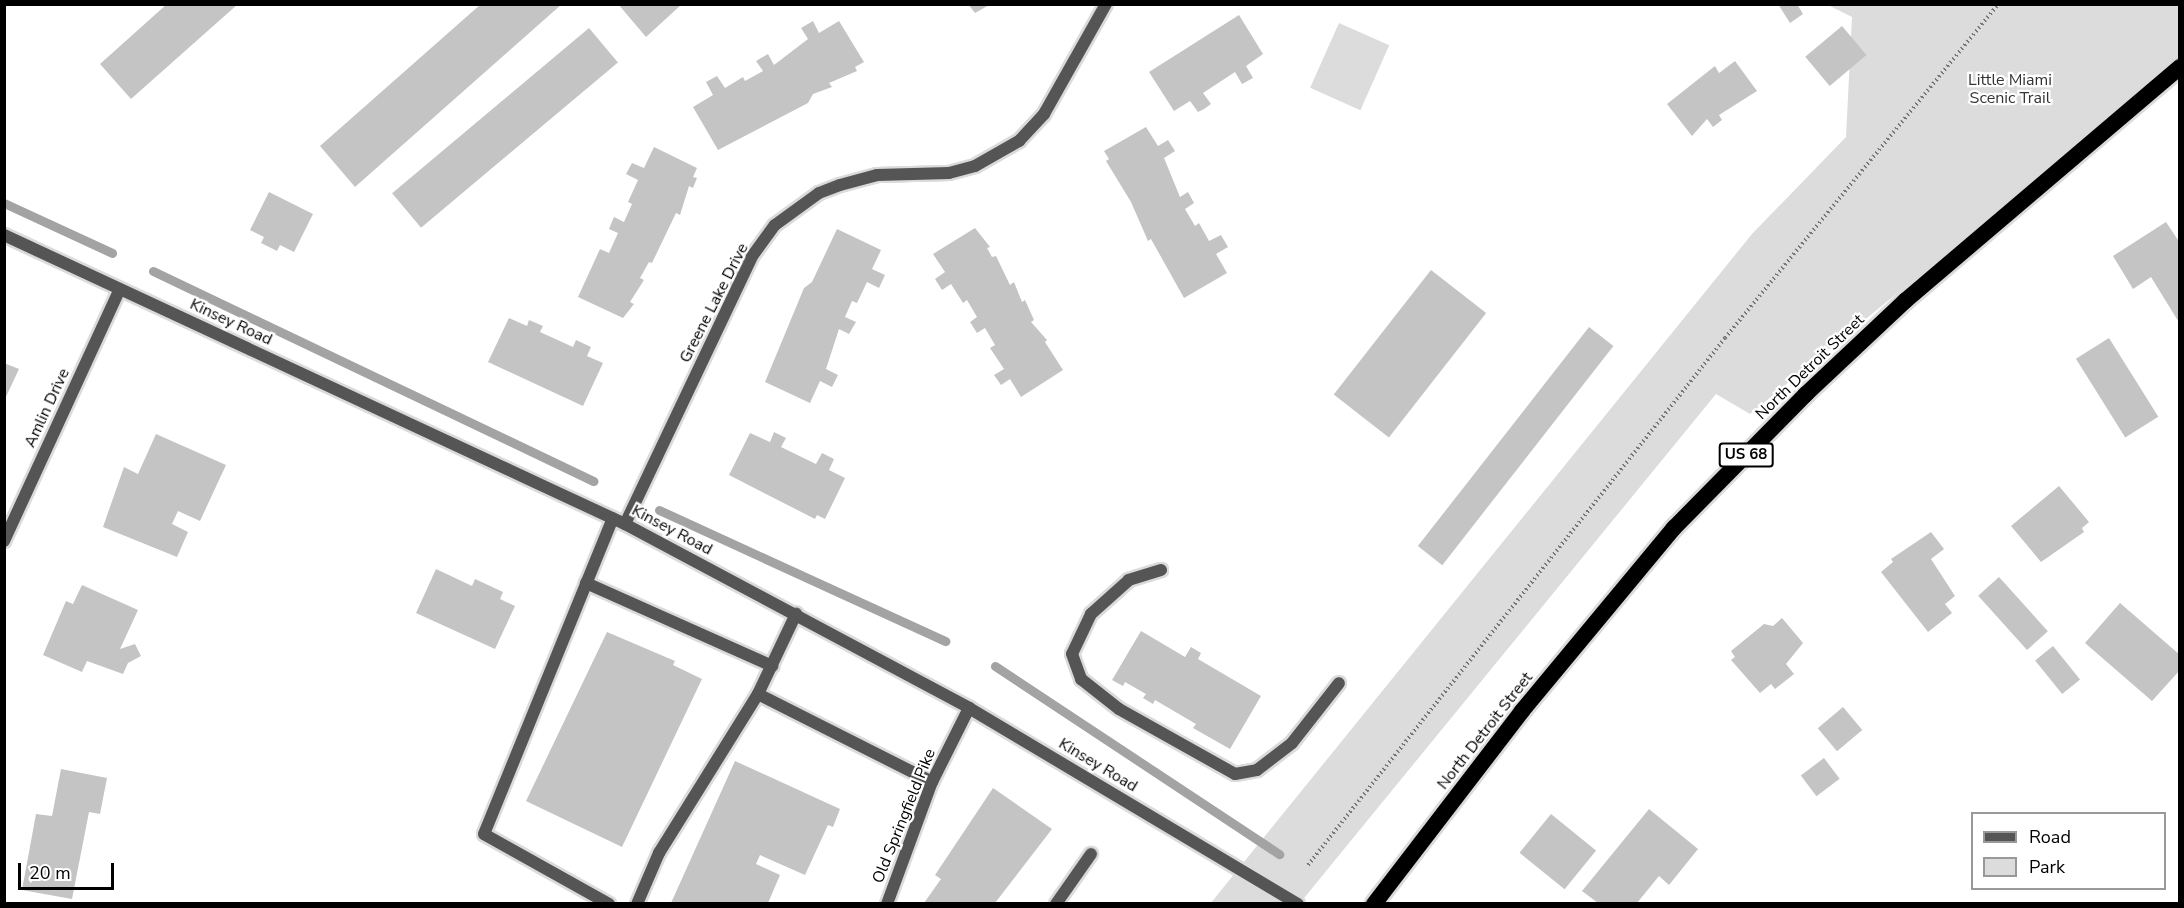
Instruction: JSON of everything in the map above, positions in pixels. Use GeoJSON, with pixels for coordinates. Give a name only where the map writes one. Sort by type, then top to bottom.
{"type":"FeatureCollection","features":[{"type":"Feature","properties":{"kind":"highway","name":"North Detroit Street"},"geometry":{"type":"LineString","coordinates":[[1374,903],[1522,711],[1674,528],[1806,394],[1905,301],[2180,67]]}},
{"type":"Feature","properties":{"kind":"street","name":"Greene Lake Drive"},"geometry":{"type":"LineString","coordinates":[[625,524],[753,255],[775,225],[819,193],[840,185],[878,175],[911,176],[966,168],[1019,141],[1044,114],[1106,4]]}},
{"type":"Feature","properties":{"kind":"street","name":"Kinsey Road"},"geometry":{"type":"LineString","coordinates":[[4,235],[625,524],[969,708],[1298,903]]}},
{"type":"Feature","properties":{"kind":"street","name":"Amlin Drive"},"geometry":{"type":"LineString","coordinates":[[4,541],[120,289]]}},
{"type":"Feature","properties":{"kind":"street"},"geometry":{"type":"LineString","coordinates":[[609,903],[484,834],[613,518]]}},
{"type":"Feature","properties":{"kind":"street"},"geometry":{"type":"LineString","coordinates":[[1161,570],[1129,580],[1091,614],[1072,654],[1081,679],[1119,709],[1235,774],[1257,770],[1292,743],[1339,683]]}},
{"type":"Feature","properties":{"kind":"street"},"geometry":{"type":"LineString","coordinates":[[586,583],[772,666]]}},
{"type":"Feature","properties":{"kind":"street"},"geometry":{"type":"LineString","coordinates":[[637,903],[658,854],[758,694],[796,614]]}},
{"type":"Feature","properties":{"kind":"street"},"geometry":{"type":"LineString","coordinates":[[758,694],[932,782]]}},
{"type":"Feature","properties":{"kind":"street","name":"Old Springfield Pike"},"geometry":{"type":"LineString","coordinates":[[887,903],[932,782],[969,708]]}},
{"type":"Feature","properties":{"kind":"street"},"geometry":{"type":"LineString","coordinates":[[1056,903],[1091,854]]}},
{"type":"Feature","properties":{"kind":"path"},"geometry":{"type":"LineString","coordinates":[[1308,865],[1730,332],[1998,4]]}},
{"type":"Feature","properties":{"kind":"green space","name":"Little Miami Scenic Trail"},"geometry":{"type":"Polygon","coordinates":[[[1828,5],[2179,5],[2179,62],[1750,414],[1716,394],[1300,903],[1210,904],[1752,234],[1846,137],[1852,17],[1828,5]]]}},
{"type":"Feature","properties":{"kind":"green space"},"geometry":{"type":"Polygon","coordinates":[[[1339,23],[1389,45],[1360,110],[1310,88],[1339,23]]]}},
{"type":"Feature","properties":{"kind":"building"},"geometry":{"type":"Polygon","coordinates":[[[167,4],[238,4],[131,99],[100,64],[167,4]]]}},
{"type":"Feature","properties":{"kind":"building"},"geometry":{"type":"Polygon","coordinates":[[[481,4],[562,4],[355,187],[320,146],[481,4]]]}},
{"type":"Feature","properties":{"kind":"building"},"geometry":{"type":"Polygon","coordinates":[[[618,4],[682,4],[646,37],[618,4]]]}},
{"type":"Feature","properties":{"kind":"building"},"geometry":{"type":"Polygon","coordinates":[[[968,4],[991,4],[975,13],[968,4]]]}},
{"type":"Feature","properties":{"kind":"building"},"geometry":{"type":"Polygon","coordinates":[[[1778,4],[1797,4],[1803,14],[1790,23],[1778,4]]]}},
{"type":"Feature","properties":{"kind":"building"},"geometry":{"type":"Polygon","coordinates":[[[1239,15],[1263,54],[1246,66],[1253,78],[1242,84],[1235,72],[1203,93],[1211,104],[1204,109],[1198,112],[1190,101],[1174,111],[1149,72],[1239,15]]]}},
{"type":"Feature","properties":{"kind":"building"},"geometry":{"type":"Polygon","coordinates":[[[813,21],[819,33],[839,21],[864,62],[855,67],[857,71],[829,83],[832,87],[813,94],[808,103],[718,150],[693,107],[713,95],[706,82],[717,76],[725,88],[743,77],[745,81],[763,71],[756,61],[768,54],[774,65],[808,39],[801,28],[813,21]]]}},
{"type":"Feature","properties":{"kind":"building"},"geometry":{"type":"Polygon","coordinates":[[[1842,26],[1866,55],[1830,86],[1805,57],[1842,26]]]}},
{"type":"Feature","properties":{"kind":"building"},"geometry":{"type":"Polygon","coordinates":[[[589,28],[618,62],[421,228],[392,193],[589,28]]]}},
{"type":"Feature","properties":{"kind":"building"},"geometry":{"type":"Polygon","coordinates":[[[1735,61],[1757,91],[1719,115],[1722,120],[1713,127],[1707,119],[1692,136],[1667,104],[1715,66],[1719,73],[1735,61]]]}},
{"type":"Feature","properties":{"kind":"building"},"geometry":{"type":"Polygon","coordinates":[[[1146,127],[1158,146],[1168,140],[1175,151],[1164,158],[1180,197],[1188,192],[1194,203],[1185,209],[1195,226],[1199,223],[1209,241],[1221,235],[1228,247],[1216,254],[1227,273],[1184,298],[1151,239],[1148,241],[1131,202],[1106,161],[1109,159],[1104,151],[1146,127]]]}},
{"type":"Feature","properties":{"kind":"building"},"geometry":{"type":"Polygon","coordinates":[[[654,147],[697,168],[693,177],[697,178],[693,188],[689,186],[680,215],[676,213],[652,263],[649,262],[640,278],[644,280],[630,302],[634,304],[623,318],[578,297],[600,249],[609,253],[618,233],[609,229],[614,217],[624,222],[632,204],[628,202],[638,180],[626,174],[632,163],[644,168],[654,147]]]}},
{"type":"Feature","properties":{"kind":"building"},"geometry":{"type":"Polygon","coordinates":[[[269,192],[313,214],[294,252],[280,245],[277,251],[261,243],[264,237],[250,230],[269,192]]]}},
{"type":"Feature","properties":{"kind":"building"},"geometry":{"type":"Polygon","coordinates":[[[2166,222],[2180,243],[2180,324],[2151,277],[2133,289],[2113,256],[2166,222]]]}},
{"type":"Feature","properties":{"kind":"building"},"geometry":{"type":"Polygon","coordinates":[[[975,228],[990,247],[987,248],[992,257],[996,256],[1010,285],[1014,282],[1022,302],[1025,300],[1034,320],[1031,322],[1047,340],[1045,342],[1063,370],[1021,397],[1010,379],[1001,385],[994,375],[1004,369],[990,348],[995,345],[985,328],[977,333],[970,322],[977,317],[967,300],[963,303],[951,284],[942,290],[935,279],[945,272],[933,254],[975,228]]]}},
{"type":"Feature","properties":{"kind":"building"},"geometry":{"type":"Polygon","coordinates":[[[837,229],[881,250],[872,269],[885,275],[879,288],[867,282],[857,303],[852,301],[845,317],[856,322],[849,334],[839,329],[826,369],[838,375],[832,387],[820,381],[810,403],[765,382],[804,288],[812,282],[837,229]]]}},
{"type":"Feature","properties":{"kind":"building"},"geometry":{"type":"Polygon","coordinates":[[[1431,270],[1486,313],[1389,438],[1334,395],[1431,270]]]}},
{"type":"Feature","properties":{"kind":"building"},"geometry":{"type":"Polygon","coordinates":[[[509,318],[527,326],[529,320],[543,326],[540,332],[573,347],[576,340],[591,347],[587,356],[603,363],[583,406],[488,362],[509,318]]]}},
{"type":"Feature","properties":{"kind":"building"},"geometry":{"type":"Polygon","coordinates":[[[1589,327],[1613,346],[1442,565],[1418,546],[1589,327]]]}},
{"type":"Feature","properties":{"kind":"building"},"geometry":{"type":"Polygon","coordinates":[[[2109,338],[2158,417],[2125,438],[2076,359],[2109,338]]]}},
{"type":"Feature","properties":{"kind":"building"},"geometry":{"type":"Polygon","coordinates":[[[4,363],[19,369],[4,401],[4,363]]]}},
{"type":"Feature","properties":{"kind":"building"},"geometry":{"type":"Polygon","coordinates":[[[774,432],[786,438],[781,447],[816,464],[822,453],[834,459],[829,470],[845,478],[825,519],[817,515],[815,519],[729,475],[750,433],[770,442],[774,432]]]}},
{"type":"Feature","properties":{"kind":"building"},"geometry":{"type":"Polygon","coordinates":[[[156,434],[226,465],[200,521],[178,511],[172,524],[188,532],[177,557],[103,527],[124,467],[138,474],[156,434]]]}},
{"type":"Feature","properties":{"kind":"building"},"geometry":{"type":"Polygon","coordinates":[[[2059,486],[2089,522],[2082,528],[2084,532],[2041,562],[2011,526],[2059,486]]]}},
{"type":"Feature","properties":{"kind":"building"},"geometry":{"type":"Polygon","coordinates":[[[1931,532],[1944,549],[1931,559],[1955,596],[1945,604],[1952,613],[1928,632],[1881,572],[1893,562],[1891,559],[1931,532]]]}},
{"type":"Feature","properties":{"kind":"building"},"geometry":{"type":"Polygon","coordinates":[[[436,569],[472,586],[475,579],[503,592],[500,599],[515,606],[495,649],[416,613],[436,569]]]}},
{"type":"Feature","properties":{"kind":"building"},"geometry":{"type":"Polygon","coordinates":[[[1999,577],[2048,631],[2027,650],[1978,596],[1999,577]]]}},
{"type":"Feature","properties":{"kind":"building"},"geometry":{"type":"Polygon","coordinates":[[[82,585],[138,610],[120,649],[135,644],[141,656],[128,663],[123,674],[87,661],[82,672],[43,655],[66,601],[73,604],[82,585]]]}},
{"type":"Feature","properties":{"kind":"building"},"geometry":{"type":"Polygon","coordinates":[[[2120,603],[2180,655],[2180,670],[2152,701],[2085,643],[2120,603]]]}},
{"type":"Feature","properties":{"kind":"building"},"geometry":{"type":"Polygon","coordinates":[[[1782,618],[1803,643],[1786,664],[1794,674],[1775,689],[1771,684],[1760,693],[1731,660],[1735,657],[1731,651],[1764,624],[1773,626],[1782,618]]]}},
{"type":"Feature","properties":{"kind":"building"},"geometry":{"type":"Polygon","coordinates":[[[1141,631],[1185,657],[1191,647],[1201,653],[1198,659],[1261,696],[1230,749],[1193,728],[1196,724],[1155,700],[1153,704],[1143,698],[1146,694],[1125,682],[1123,686],[1112,680],[1141,631]]]}},
{"type":"Feature","properties":{"kind":"building"},"geometry":{"type":"Polygon","coordinates":[[[607,632],[675,661],[673,665],[702,679],[622,847],[526,801],[607,632]]]}},
{"type":"Feature","properties":{"kind":"building"},"geometry":{"type":"Polygon","coordinates":[[[2053,646],[2080,679],[2062,694],[2035,660],[2053,646]]]}},
{"type":"Feature","properties":{"kind":"building"},"geometry":{"type":"Polygon","coordinates":[[[1843,707],[1862,730],[1837,751],[1818,728],[1843,707]]]}},
{"type":"Feature","properties":{"kind":"building"},"geometry":{"type":"Polygon","coordinates":[[[1824,758],[1840,779],[1816,796],[1801,775],[1824,758]]]}},
{"type":"Feature","properties":{"kind":"building"},"geometry":{"type":"Polygon","coordinates":[[[735,761],[840,809],[833,827],[828,825],[805,875],[760,855],[756,864],[780,875],[768,903],[671,903],[735,761]]]}},
{"type":"Feature","properties":{"kind":"building"},"geometry":{"type":"Polygon","coordinates":[[[61,769],[107,778],[100,814],[89,812],[72,899],[22,890],[36,814],[52,816],[61,769]]]}},
{"type":"Feature","properties":{"kind":"building"},"geometry":{"type":"Polygon","coordinates":[[[993,788],[1052,829],[995,903],[924,903],[941,879],[935,875],[993,788]]]}},
{"type":"Feature","properties":{"kind":"building"},"geometry":{"type":"Polygon","coordinates":[[[1649,809],[1698,849],[1669,885],[1659,876],[1637,903],[1598,903],[1582,891],[1649,809]]]}},
{"type":"Feature","properties":{"kind":"building"},"geometry":{"type":"Polygon","coordinates":[[[1551,814],[1596,851],[1565,889],[1520,853],[1551,814]]]}},
{"type":"Feature","properties":{"kind":"waterway"},"geometry":{"type":"LineString","coordinates":[[4,203],[112,253]]}},
{"type":"Feature","properties":{"kind":"waterway"},"geometry":{"type":"LineString","coordinates":[[153,271],[594,481]]}},
{"type":"Feature","properties":{"kind":"waterway"},"geometry":{"type":"LineString","coordinates":[[659,510],[945,641]]}},
{"type":"Feature","properties":{"kind":"waterway"},"geometry":{"type":"LineString","coordinates":[[995,666],[1279,854]]}}]}
